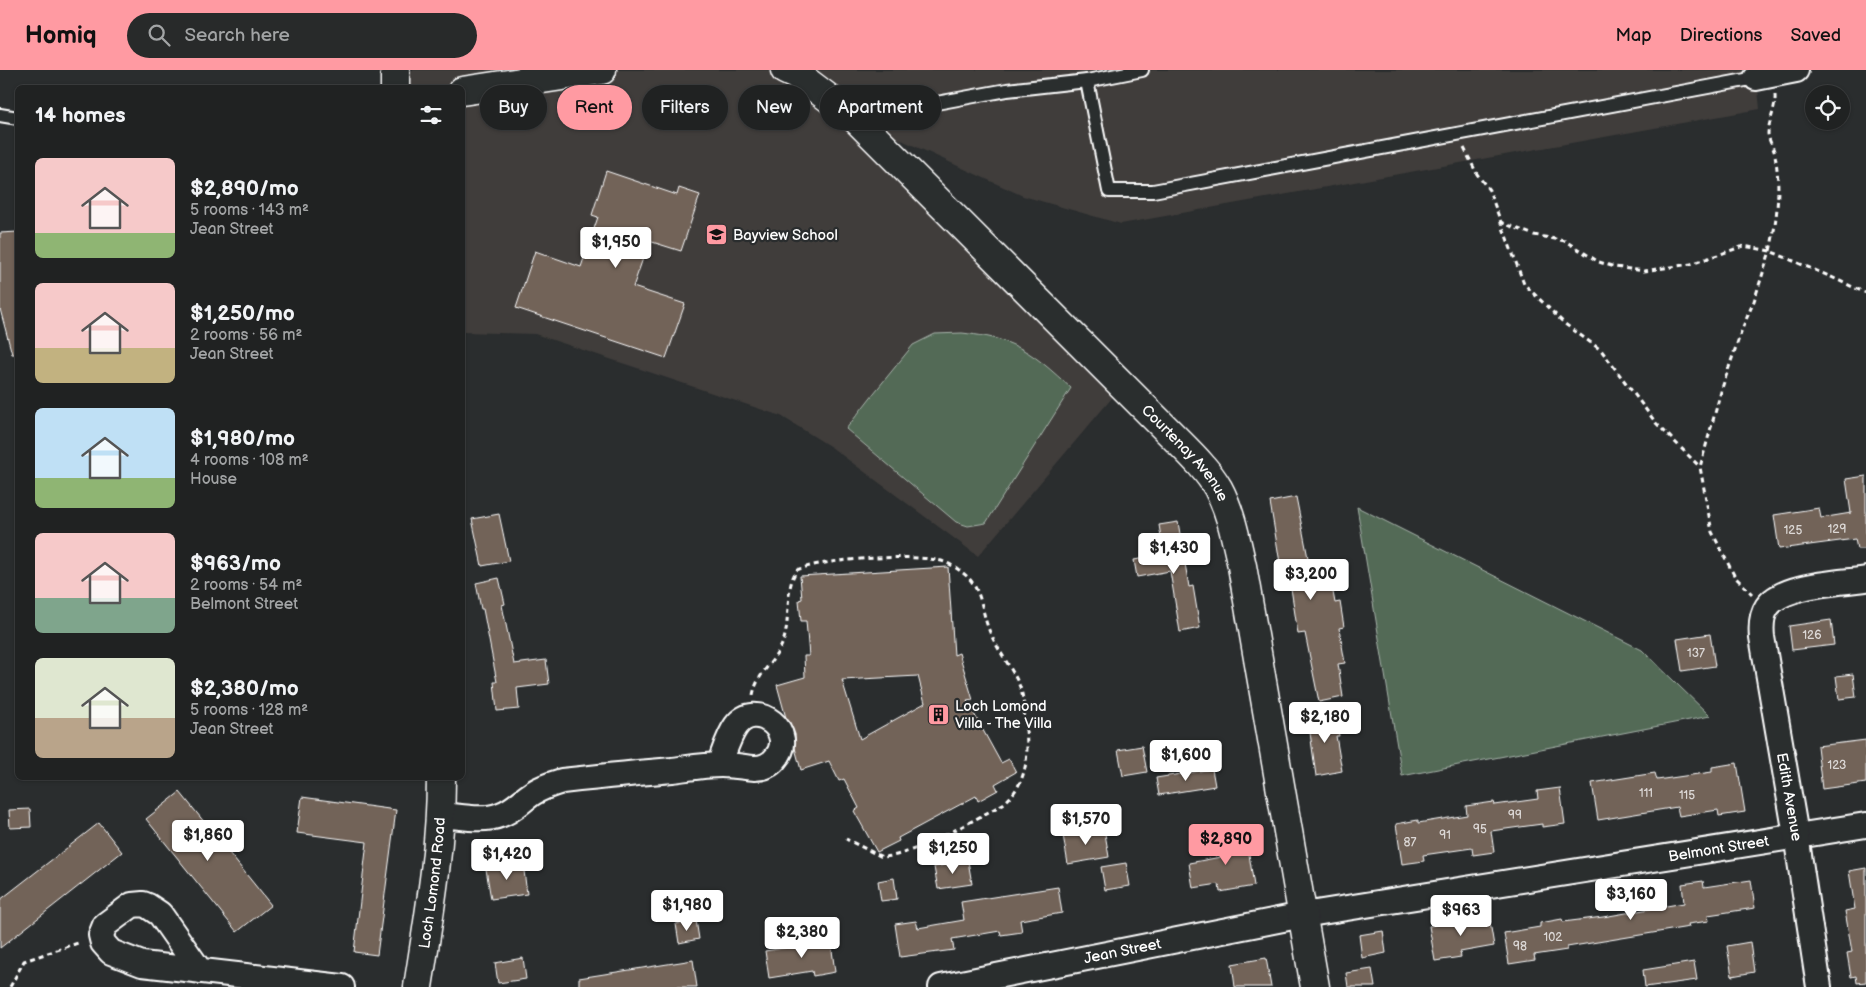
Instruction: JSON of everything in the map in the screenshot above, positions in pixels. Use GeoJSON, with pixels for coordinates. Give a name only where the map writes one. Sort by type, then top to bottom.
{"type":"FeatureCollection","features":[{"type":"Feature","properties":{"kind":"street"},"geometry":{"type":"LineString","coordinates":[[395,70],[395,85]]}},
{"type":"Feature","properties":{"kind":"street"},"geometry":{"type":"LineString","coordinates":[[465,91],[602,70]]}},
{"type":"Feature","properties":{"kind":"street","name":"Courtenay Avenue"},"geometry":{"type":"LineString","coordinates":[[785,70],[808,82],[820,91]]}},
{"type":"Feature","properties":{"kind":"street"},"geometry":{"type":"LineString","coordinates":[[1762,74],[1796,70]]}},
{"type":"Feature","properties":{"kind":"street","name":"Courtenay Avenue"},"geometry":{"type":"LineString","coordinates":[[867,130],[1202,465],[1218,489],[1230,520],[1242,566],[1315,987]]}},
{"type":"Feature","properties":{"kind":"street"},"geometry":{"type":"LineString","coordinates":[[1767,607],[1779,595],[1794,589],[1866,579]]}},
{"type":"Feature","properties":{"kind":"street","name":"Edith Avenue"},"geometry":{"type":"LineString","coordinates":[[1767,607],[1761,623],[1762,638],[1820,987]]}},
{"type":"Feature","properties":{"kind":"street"},"geometry":{"type":"LineString","coordinates":[[441,816],[486,818],[498,816],[508,812],[533,793],[548,785],[562,781],[719,765],[759,768],[767,766],[779,754],[782,746],[779,730],[774,723],[758,716],[749,717],[741,721],[735,727],[719,765]]}},
{"type":"Feature","properties":{"kind":"street","name":"Loch Lomond Road"},"geometry":{"type":"LineString","coordinates":[[418,987],[434,888],[441,816],[441,780]]}},
{"type":"Feature","properties":{"kind":"street","name":"Belmont Street"},"geometry":{"type":"LineString","coordinates":[[1304,915],[1866,825]]}},
{"type":"Feature","properties":{"kind":"street"},"geometry":{"type":"LineString","coordinates":[[200,971],[160,914],[148,906],[142,904],[132,905],[105,925],[101,935],[103,943],[111,952],[142,964],[200,971],[342,987]]}},
{"type":"Feature","properties":{"kind":"street","name":"Jean Street"},"geometry":{"type":"LineString","coordinates":[[942,987],[1304,915]]}},
{"type":"Feature","properties":{"kind":"lane"},"geometry":{"type":"LineString","coordinates":[[941,102],[1007,90],[1087,81],[1142,70]]}},
{"type":"Feature","properties":{"kind":"lane"},"geometry":{"type":"LineString","coordinates":[[1087,81],[1109,191],[1152,191],[1762,74]]}},
{"type":"Feature","properties":{"kind":"lane"},"geometry":{"type":"LineString","coordinates":[[0,115],[15,118]]}},
{"type":"Feature","properties":{"kind":"path"},"geometry":{"type":"LineString","coordinates":[[1762,74],[1776,105],[1768,134],[1775,155],[1778,193],[1777,218],[1770,251],[1722,388],[1700,467],[1712,532],[1734,578],[1767,607]]}},
{"type":"Feature","properties":{"kind":"path"},"geometry":{"type":"LineString","coordinates":[[1457,133],[1477,174],[1489,190],[1524,284],[1565,324],[1601,350],[1656,423],[1700,467]]}},
{"type":"Feature","properties":{"kind":"path"},"geometry":{"type":"LineString","coordinates":[[1500,222],[1534,235],[1565,241],[1599,262],[1644,272],[1691,264],[1744,246],[1770,251],[1866,293]]}},
{"type":"Feature","properties":{"kind":"path"},"geometry":{"type":"LineString","coordinates":[[749,717],[757,683],[783,643],[792,579],[797,570],[832,562],[884,558],[928,558],[947,563],[969,578],[980,595],[992,635],[1020,689],[1028,744],[1024,776],[1012,797],[1003,804],[924,845],[892,857],[885,858],[846,839]]}},
{"type":"Feature","properties":{"kind":"path"},"geometry":{"type":"LineString","coordinates":[[10,987],[24,961],[101,935]]}},
{"type":"Feature","properties":{"kind":"shaded area","name":"Bayview School"},"geometry":{"type":"Polygon","coordinates":[[[395,70],[1756,70],[1760,109],[1121,224],[1023,196],[880,130],[941,130],[941,85],[820,85],[820,130],[867,130],[1123,385],[978,556],[831,447],[781,416],[535,334],[465,332],[465,85],[395,85],[395,70]]]}},
{"type":"Feature","properties":{"kind":"green space"},"geometry":{"type":"Polygon","coordinates":[[[962,333],[993,338],[1028,352],[1071,388],[986,523],[968,526],[956,522],[846,429],[913,345],[935,334],[962,333]]]}},
{"type":"Feature","properties":{"kind":"green space"},"geometry":{"type":"Polygon","coordinates":[[[1357,507],[1642,650],[1710,716],[1402,776],[1357,507]]]}},
{"type":"Feature","properties":{"kind":"building"},"geometry":{"type":"Polygon","coordinates":[[[606,171],[677,195],[679,188],[700,195],[681,251],[649,241],[633,287],[685,304],[666,358],[516,308],[535,251],[581,267],[598,217],[592,215],[606,171]]]}},
{"type":"Feature","properties":{"kind":"building"},"geometry":{"type":"Polygon","coordinates":[[[15,232],[15,354],[12,354],[0,309],[0,233],[15,232]]]}},
{"type":"Feature","properties":{"kind":"building"},"geometry":{"type":"Polygon","coordinates":[[[1866,476],[1866,549],[1857,549],[1855,539],[1779,549],[1774,515],[1819,508],[1821,518],[1851,513],[1846,479],[1866,476]]]}},
{"type":"Feature","properties":{"kind":"building"},"geometry":{"type":"Polygon","coordinates":[[[1296,497],[1310,568],[1328,565],[1335,603],[1340,602],[1344,627],[1339,628],[1345,663],[1338,664],[1343,697],[1319,702],[1305,633],[1298,634],[1287,562],[1280,563],[1270,502],[1296,497]]]}},
{"type":"Feature","properties":{"kind":"building"},"geometry":{"type":"Polygon","coordinates":[[[499,514],[509,561],[482,566],[472,519],[499,514]]]}},
{"type":"Feature","properties":{"kind":"building"},"geometry":{"type":"Polygon","coordinates":[[[1178,522],[1189,587],[1193,586],[1200,628],[1180,632],[1170,571],[1137,577],[1134,560],[1164,555],[1159,525],[1178,522]]]}},
{"type":"Feature","properties":{"kind":"building","name":"Loch Lomond Villa - The Villa"},"geometry":{"type":"Polygon","coordinates":[[[948,567],[954,655],[959,653],[973,700],[967,701],[1001,763],[1009,759],[1016,772],[995,784],[998,790],[978,801],[976,796],[898,838],[899,841],[877,852],[854,811],[859,808],[844,779],[839,781],[829,761],[801,770],[795,748],[795,734],[786,718],[777,685],[805,677],[804,656],[809,656],[806,621],[801,621],[799,600],[802,599],[800,576],[948,567]],[[918,676],[842,680],[860,739],[925,703],[918,676]]]}},
{"type":"Feature","properties":{"kind":"building"},"geometry":{"type":"Polygon","coordinates":[[[499,578],[505,604],[502,605],[514,664],[546,660],[549,684],[517,688],[519,709],[497,711],[494,682],[497,682],[476,583],[499,578]]]}},
{"type":"Feature","properties":{"kind":"building"},"geometry":{"type":"Polygon","coordinates":[[[1831,620],[1834,645],[1792,650],[1789,626],[1831,620]]]}},
{"type":"Feature","properties":{"kind":"building"},"geometry":{"type":"Polygon","coordinates":[[[1710,634],[1715,666],[1682,671],[1677,639],[1710,634]]]}},
{"type":"Feature","properties":{"kind":"building"},"geometry":{"type":"Polygon","coordinates":[[[1853,674],[1856,697],[1839,699],[1836,676],[1853,674]]]}},
{"type":"Feature","properties":{"kind":"building"},"geometry":{"type":"Polygon","coordinates":[[[1335,713],[1339,736],[1336,736],[1342,771],[1316,776],[1308,718],[1335,713]]]}},
{"type":"Feature","properties":{"kind":"building"},"geometry":{"type":"Polygon","coordinates":[[[1866,740],[1866,783],[1822,789],[1817,746],[1866,740]]]}},
{"type":"Feature","properties":{"kind":"building"},"geometry":{"type":"Polygon","coordinates":[[[1142,746],[1147,772],[1123,776],[1118,750],[1142,746]]]}},
{"type":"Feature","properties":{"kind":"building"},"geometry":{"type":"Polygon","coordinates":[[[1737,763],[1745,812],[1719,816],[1718,810],[1679,816],[1677,807],[1598,820],[1592,783],[1655,773],[1657,780],[1712,772],[1712,767],[1737,763]]]}},
{"type":"Feature","properties":{"kind":"building"},"geometry":{"type":"Polygon","coordinates":[[[1212,769],[1215,786],[1159,795],[1156,778],[1212,769]]]}},
{"type":"Feature","properties":{"kind":"building"},"geometry":{"type":"Polygon","coordinates":[[[1560,788],[1565,824],[1542,827],[1542,824],[1491,831],[1494,852],[1473,855],[1472,848],[1423,855],[1424,861],[1402,864],[1396,824],[1418,820],[1418,823],[1467,815],[1466,806],[1494,802],[1495,805],[1538,799],[1537,791],[1560,788]]]}},
{"type":"Feature","properties":{"kind":"building"},"geometry":{"type":"Polygon","coordinates":[[[180,792],[271,905],[237,932],[146,819],[180,792]]]}},
{"type":"Feature","properties":{"kind":"building"},"geometry":{"type":"Polygon","coordinates":[[[302,797],[396,810],[377,955],[354,952],[367,842],[297,833],[302,797]]]}},
{"type":"Feature","properties":{"kind":"building"},"geometry":{"type":"Polygon","coordinates":[[[30,809],[31,827],[10,828],[9,810],[30,809]]]}},
{"type":"Feature","properties":{"kind":"building"},"geometry":{"type":"Polygon","coordinates":[[[99,823],[122,852],[0,948],[0,900],[99,823]]]}},
{"type":"Feature","properties":{"kind":"building"},"geometry":{"type":"Polygon","coordinates":[[[1104,828],[1109,857],[1068,864],[1063,835],[1104,828]]]}},
{"type":"Feature","properties":{"kind":"building"},"geometry":{"type":"Polygon","coordinates":[[[1245,829],[1254,886],[1220,892],[1219,884],[1193,888],[1189,863],[1226,856],[1223,833],[1245,829]]]}},
{"type":"Feature","properties":{"kind":"building"},"geometry":{"type":"Polygon","coordinates":[[[968,861],[972,884],[938,889],[934,867],[968,861]]]}},
{"type":"Feature","properties":{"kind":"building"},"geometry":{"type":"Polygon","coordinates":[[[523,863],[527,894],[491,899],[486,869],[523,863]]]}},
{"type":"Feature","properties":{"kind":"building"},"geometry":{"type":"Polygon","coordinates":[[[1126,863],[1130,886],[1105,890],[1101,867],[1126,863]]]}},
{"type":"Feature","properties":{"kind":"building"},"geometry":{"type":"Polygon","coordinates":[[[1866,868],[1866,982],[1857,983],[1856,976],[1851,977],[1847,953],[1852,952],[1845,911],[1855,909],[1849,871],[1866,868]]]}},
{"type":"Feature","properties":{"kind":"building"},"geometry":{"type":"Polygon","coordinates":[[[894,878],[897,899],[881,901],[878,881],[894,878]]]}},
{"type":"Feature","properties":{"kind":"building"},"geometry":{"type":"Polygon","coordinates":[[[1751,880],[1755,908],[1708,915],[1709,921],[1688,924],[1689,927],[1567,947],[1567,950],[1534,955],[1535,960],[1509,964],[1504,933],[1540,927],[1540,923],[1562,919],[1563,922],[1603,917],[1684,903],[1682,884],[1703,881],[1704,887],[1751,880]]]}},
{"type":"Feature","properties":{"kind":"building"},"geometry":{"type":"Polygon","coordinates":[[[1058,887],[1062,913],[1020,920],[1022,932],[1001,935],[1000,931],[952,939],[954,950],[900,957],[895,924],[916,921],[918,928],[964,920],[961,902],[1058,887]]]}},
{"type":"Feature","properties":{"kind":"building"},"geometry":{"type":"Polygon","coordinates":[[[1489,916],[1494,946],[1460,952],[1461,957],[1435,961],[1429,926],[1489,916]]]}},
{"type":"Feature","properties":{"kind":"building"},"geometry":{"type":"Polygon","coordinates":[[[696,920],[699,939],[679,943],[676,924],[696,920]]]}},
{"type":"Feature","properties":{"kind":"building"},"geometry":{"type":"Polygon","coordinates":[[[1383,931],[1386,953],[1362,958],[1359,935],[1383,931]]]}},
{"type":"Feature","properties":{"kind":"building"},"geometry":{"type":"Polygon","coordinates":[[[830,936],[835,972],[813,976],[812,971],[769,978],[765,951],[808,944],[807,940],[830,936]]]}},
{"type":"Feature","properties":{"kind":"building"},"geometry":{"type":"Polygon","coordinates":[[[1750,942],[1754,972],[1732,976],[1727,946],[1750,942]]]}},
{"type":"Feature","properties":{"kind":"building"},"geometry":{"type":"Polygon","coordinates":[[[523,958],[526,979],[498,983],[495,963],[523,958]]]}},
{"type":"Feature","properties":{"kind":"building"},"geometry":{"type":"Polygon","coordinates":[[[1266,958],[1271,987],[1235,987],[1232,964],[1266,958]]]}},
{"type":"Feature","properties":{"kind":"building"},"geometry":{"type":"Polygon","coordinates":[[[693,960],[697,987],[579,987],[579,978],[693,960]]]}},
{"type":"Feature","properties":{"kind":"building"},"geometry":{"type":"Polygon","coordinates":[[[1694,962],[1697,980],[1645,987],[1643,970],[1694,962]]]}},
{"type":"Feature","properties":{"kind":"building"},"geometry":{"type":"Polygon","coordinates":[[[1372,969],[1375,987],[1348,987],[1346,973],[1372,969]]]}},
{"type":"Feature","properties":{"kind":"place","name":"Bayview School"},"geometry":{"type":"Point","coordinates":[717,235]}},
{"type":"Feature","properties":{"kind":"place","name":"Loch Lomond Villa - The Villa"},"geometry":{"type":"Point","coordinates":[939,715]}}]}
